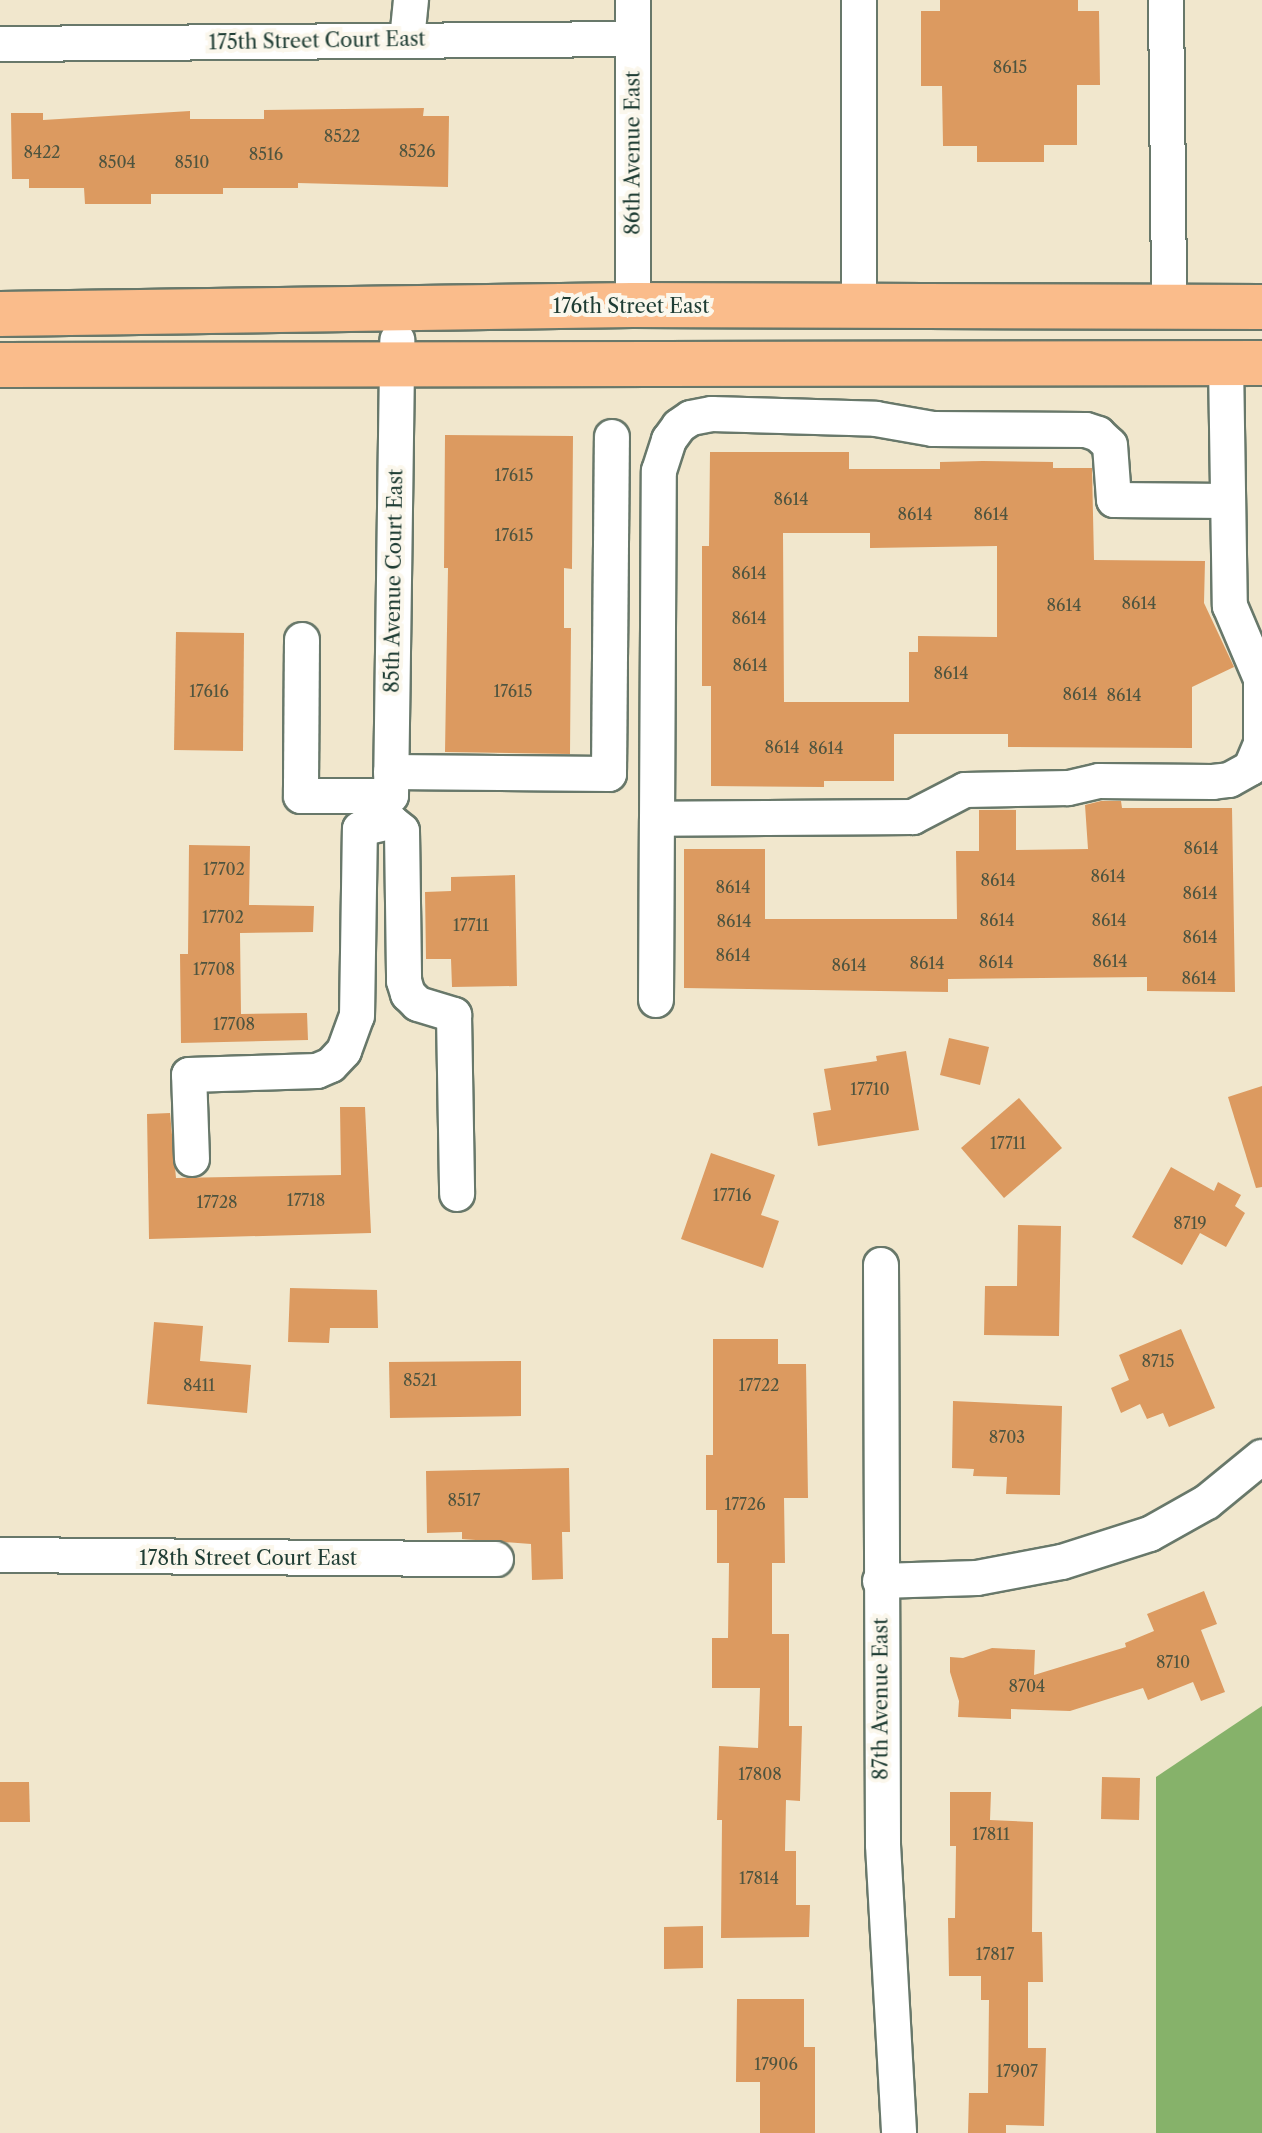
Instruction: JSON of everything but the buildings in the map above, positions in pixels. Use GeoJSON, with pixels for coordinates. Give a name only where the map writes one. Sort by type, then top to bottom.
{"type":"FeatureCollection","features":[{"type":"Feature","properties":{"kind":"main road","name":"176th Street East"},"geometry":{"type":"LineString","coordinates":[[0,314],[633,305],[1262,307]]}},
{"type":"Feature","properties":{"kind":"main road"},"geometry":{"type":"LineString","coordinates":[[0,365],[397,352],[570,339],[610,333],[633,305]]}},
{"type":"Feature","properties":{"kind":"main road"},"geometry":{"type":"LineString","coordinates":[[397,352],[1244,363]]}},
{"type":"Feature","properties":{"kind":"street"},"geometry":{"type":"LineString","coordinates":[[407,40],[411,0]]}},
{"type":"Feature","properties":{"kind":"street","name":"86th Avenue East"},"geometry":{"type":"LineString","coordinates":[[633,0],[633,305]]}},
{"type":"Feature","properties":{"kind":"street"},"geometry":{"type":"LineString","coordinates":[[859,0],[859,306]]}},
{"type":"Feature","properties":{"kind":"street"},"geometry":{"type":"LineString","coordinates":[[1166,0],[1169,306]]}},
{"type":"Feature","properties":{"kind":"street","name":"175th Street Court East"},"geometry":{"type":"LineString","coordinates":[[0,44],[633,39]]}},
{"type":"Feature","properties":{"kind":"street","name":"85th Avenue Court East"},"geometry":{"type":"LineString","coordinates":[[397,352],[391,797],[402,831],[404,981],[408,994],[418,1004],[454,1015],[457,1194]]}},
{"type":"Feature","properties":{"kind":"street"},"geometry":{"type":"LineString","coordinates":[[657,819],[913,817],[965,790],[1068,788],[1099,781],[1213,782],[1256,776],[1261,744],[1261,679],[1230,606],[1228,501],[1244,363]]}},
{"type":"Feature","properties":{"kind":"street"},"geometry":{"type":"LineString","coordinates":[[656,1000],[659,471],[669,440],[679,426],[691,418],[712,414],[876,419],[933,429],[1086,430],[1098,434],[1110,445],[1114,500],[1228,501]]}},
{"type":"Feature","properties":{"kind":"street"},"geometry":{"type":"LineString","coordinates":[[302,640],[301,796],[391,797],[609,774],[612,437]]}},
{"type":"Feature","properties":{"kind":"street"},"geometry":{"type":"LineString","coordinates":[[192,1159],[189,1075],[317,1071],[331,1065],[344,1051],[357,1016],[360,829],[391,797]]}},
{"type":"Feature","properties":{"kind":"street","name":"87th Avenue East"},"geometry":{"type":"LineString","coordinates":[[881,1265],[880,1581],[886,1959],[899,2133]]}},
{"type":"Feature","properties":{"kind":"street"},"geometry":{"type":"LineString","coordinates":[[880,1581],[977,1578],[1062,1562],[1150,1534],[1207,1502],[1262,1457]]}},
{"type":"Feature","properties":{"kind":"street","name":"178th Street Court East"},"geometry":{"type":"LineString","coordinates":[[0,1555],[496,1559]]}},
{"type":"Feature","properties":{"kind":"green space"},"geometry":{"type":"Polygon","coordinates":[[[1262,1706],[1262,2133],[1156,2133],[1156,1777],[1262,1706]]]}}]}
